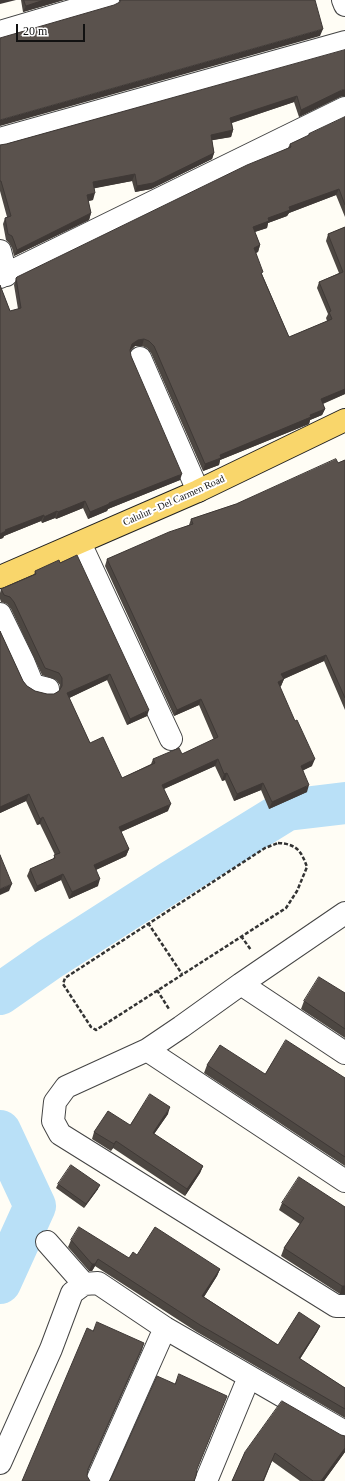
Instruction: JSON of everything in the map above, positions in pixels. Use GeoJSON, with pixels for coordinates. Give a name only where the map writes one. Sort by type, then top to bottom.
{"type":"FeatureCollection","features":[{"type":"Feature","properties":{"kind":"main road","name":"Calulut - Del Carmen Road"},"geometry":{"type":"LineString","coordinates":[[0,578],[198,491],[345,421]]}},
{"type":"Feature","properties":{"kind":"street"},"geometry":{"type":"LineString","coordinates":[[0,32],[108,0]]}},
{"type":"Feature","properties":{"kind":"street"},"geometry":{"type":"LineString","coordinates":[[343,0],[345,5]]}},
{"type":"Feature","properties":{"kind":"street"},"geometry":{"type":"LineString","coordinates":[[0,140],[345,42]]}},
{"type":"Feature","properties":{"kind":"street"},"geometry":{"type":"LineString","coordinates":[[0,251],[3,276],[345,108]]}},
{"type":"Feature","properties":{"kind":"street"},"geometry":{"type":"LineString","coordinates":[[140,358],[198,491]]}},
{"type":"Feature","properties":{"kind":"street"},"geometry":{"type":"LineString","coordinates":[[80,543],[171,740]]}},
{"type":"Feature","properties":{"kind":"street"},"geometry":{"type":"LineString","coordinates":[[0,614],[24,661],[32,683],[36,686],[48,689]]}},
{"type":"Feature","properties":{"kind":"street"},"geometry":{"type":"LineString","coordinates":[[344,915],[241,984],[181,1028],[147,1050],[66,1087],[55,1102],[53,1121],[60,1134],[336,1306],[345,1306]]}},
{"type":"Feature","properties":{"kind":"street"},"geometry":{"type":"LineString","coordinates":[[241,984],[345,1053]]}},
{"type":"Feature","properties":{"kind":"street"},"geometry":{"type":"LineString","coordinates":[[147,1050],[345,1181]]}},
{"type":"Feature","properties":{"kind":"street"},"geometry":{"type":"LineString","coordinates":[[47,1242],[84,1284]]}},
{"type":"Feature","properties":{"kind":"street"},"geometry":{"type":"LineString","coordinates":[[0,1463],[51,1349],[72,1294],[84,1284],[98,1283],[165,1328],[345,1432]]}},
{"type":"Feature","properties":{"kind":"street"},"geometry":{"type":"LineString","coordinates":[[97,1481],[165,1328]]}},
{"type":"Feature","properties":{"kind":"street"},"geometry":{"type":"LineString","coordinates":[[206,1481],[249,1377]]}},
{"type":"Feature","properties":{"kind":"path"},"geometry":{"type":"LineString","coordinates":[[278,843],[291,844],[302,854],[307,867],[297,892],[286,908],[96,1030],[92,1028],[63,984],[65,978],[148,924],[265,848],[278,843]]}},
{"type":"Feature","properties":{"kind":"path"},"geometry":{"type":"LineString","coordinates":[[148,924],[182,974]]}},
{"type":"Feature","properties":{"kind":"building"},"geometry":{"type":"Polygon","coordinates":[[[24,0],[44,0],[26,6],[24,0]]]}},
{"type":"Feature","properties":{"kind":"building"},"geometry":{"type":"Polygon","coordinates":[[[121,0],[315,0],[323,29],[0,120],[0,38],[114,5],[121,0]]]}},
{"type":"Feature","properties":{"kind":"building"},"geometry":{"type":"Polygon","coordinates":[[[345,50],[345,90],[342,90],[301,110],[297,96],[230,118],[233,130],[211,135],[214,153],[153,183],[137,186],[135,174],[93,182],[95,193],[87,195],[91,213],[17,250],[12,236],[8,234],[5,218],[11,216],[0,181],[0,145],[345,50]]]}},
{"type":"Feature","properties":{"kind":"building"},"geometry":{"type":"Polygon","coordinates":[[[345,117],[345,205],[339,189],[289,207],[290,210],[268,218],[269,221],[253,227],[260,245],[254,248],[263,272],[261,273],[289,337],[332,319],[329,312],[331,311],[319,282],[343,272],[328,234],[345,227],[345,389],[321,399],[325,409],[310,415],[311,417],[220,455],[221,458],[205,464],[154,346],[149,341],[144,339],[138,340],[132,344],[130,350],[131,356],[182,474],[90,512],[85,501],[5,530],[6,531],[0,534],[0,285],[10,311],[21,308],[17,277],[247,165],[291,147],[290,144],[345,117]]]}},
{"type":"Feature","properties":{"kind":"building"},"geometry":{"type":"Polygon","coordinates":[[[336,459],[338,463],[345,460],[345,698],[326,655],[281,674],[284,679],[278,682],[295,721],[297,720],[315,759],[301,766],[309,785],[272,802],[263,783],[237,794],[227,773],[224,774],[218,759],[162,785],[171,804],[119,827],[129,849],[94,865],[100,879],[72,892],[63,874],[37,886],[30,869],[55,858],[54,855],[60,853],[43,817],[40,819],[29,794],[0,807],[0,631],[23,681],[27,686],[35,691],[54,694],[59,691],[62,686],[62,678],[59,673],[45,668],[14,602],[10,597],[4,595],[1,589],[36,574],[35,571],[59,560],[60,563],[77,555],[149,710],[130,719],[110,674],[67,693],[90,743],[103,737],[122,778],[155,763],[153,759],[179,748],[182,754],[218,737],[201,699],[177,710],[107,559],[169,532],[193,524],[191,519],[236,504],[336,459]]]}},
{"type":"Feature","properties":{"kind":"building"},"geometry":{"type":"Polygon","coordinates":[[[0,855],[12,884],[0,889],[0,855]]]}},
{"type":"Feature","properties":{"kind":"building"},"geometry":{"type":"Polygon","coordinates":[[[319,977],[345,993],[345,1029],[304,1001],[319,977]]]}},
{"type":"Feature","properties":{"kind":"building"},"geometry":{"type":"Polygon","coordinates":[[[286,1040],[345,1078],[345,1157],[207,1065],[220,1045],[265,1074],[286,1040]]]}},
{"type":"Feature","properties":{"kind":"building"},"geometry":{"type":"Polygon","coordinates":[[[150,1094],[170,1107],[153,1133],[203,1166],[187,1189],[116,1141],[114,1144],[94,1132],[108,1111],[130,1125],[150,1094]]]}},
{"type":"Feature","properties":{"kind":"building"},"geometry":{"type":"Polygon","coordinates":[[[71,1165],[100,1185],[86,1204],[58,1184],[71,1165]]]}},
{"type":"Feature","properties":{"kind":"building"},"geometry":{"type":"Polygon","coordinates":[[[299,1177],[345,1207],[345,1286],[342,1286],[284,1248],[304,1218],[282,1203],[299,1177]]]}},
{"type":"Feature","properties":{"kind":"building"},"geometry":{"type":"Polygon","coordinates":[[[79,1227],[129,1258],[133,1252],[137,1255],[155,1227],[220,1269],[202,1296],[278,1345],[299,1312],[320,1326],[299,1358],[345,1388],[345,1409],[200,1325],[98,1259],[95,1264],[92,1264],[71,1240],[79,1227]]]}},
{"type":"Feature","properties":{"kind":"building"},"geometry":{"type":"Polygon","coordinates":[[[97,1322],[144,1343],[88,1469],[87,1476],[90,1481],[22,1481],[87,1328],[93,1331],[97,1322]]]}},
{"type":"Feature","properties":{"kind":"building"},"geometry":{"type":"Polygon","coordinates":[[[179,1374],[227,1396],[197,1469],[194,1481],[109,1481],[157,1376],[175,1384],[179,1374]]]}},
{"type":"Feature","properties":{"kind":"building"},"geometry":{"type":"Polygon","coordinates":[[[282,1401],[345,1436],[345,1448],[321,1481],[313,1481],[275,1453],[263,1481],[232,1481],[245,1452],[282,1401]]]}},
{"type":"Feature","properties":{"kind":"waterway"},"geometry":{"type":"LineString","coordinates":[[0,994],[50,959],[287,810],[345,803]]}},
{"type":"Feature","properties":{"kind":"waterway"},"geometry":{"type":"LineString","coordinates":[[0,1131],[35,1206],[0,1283]]}}]}
